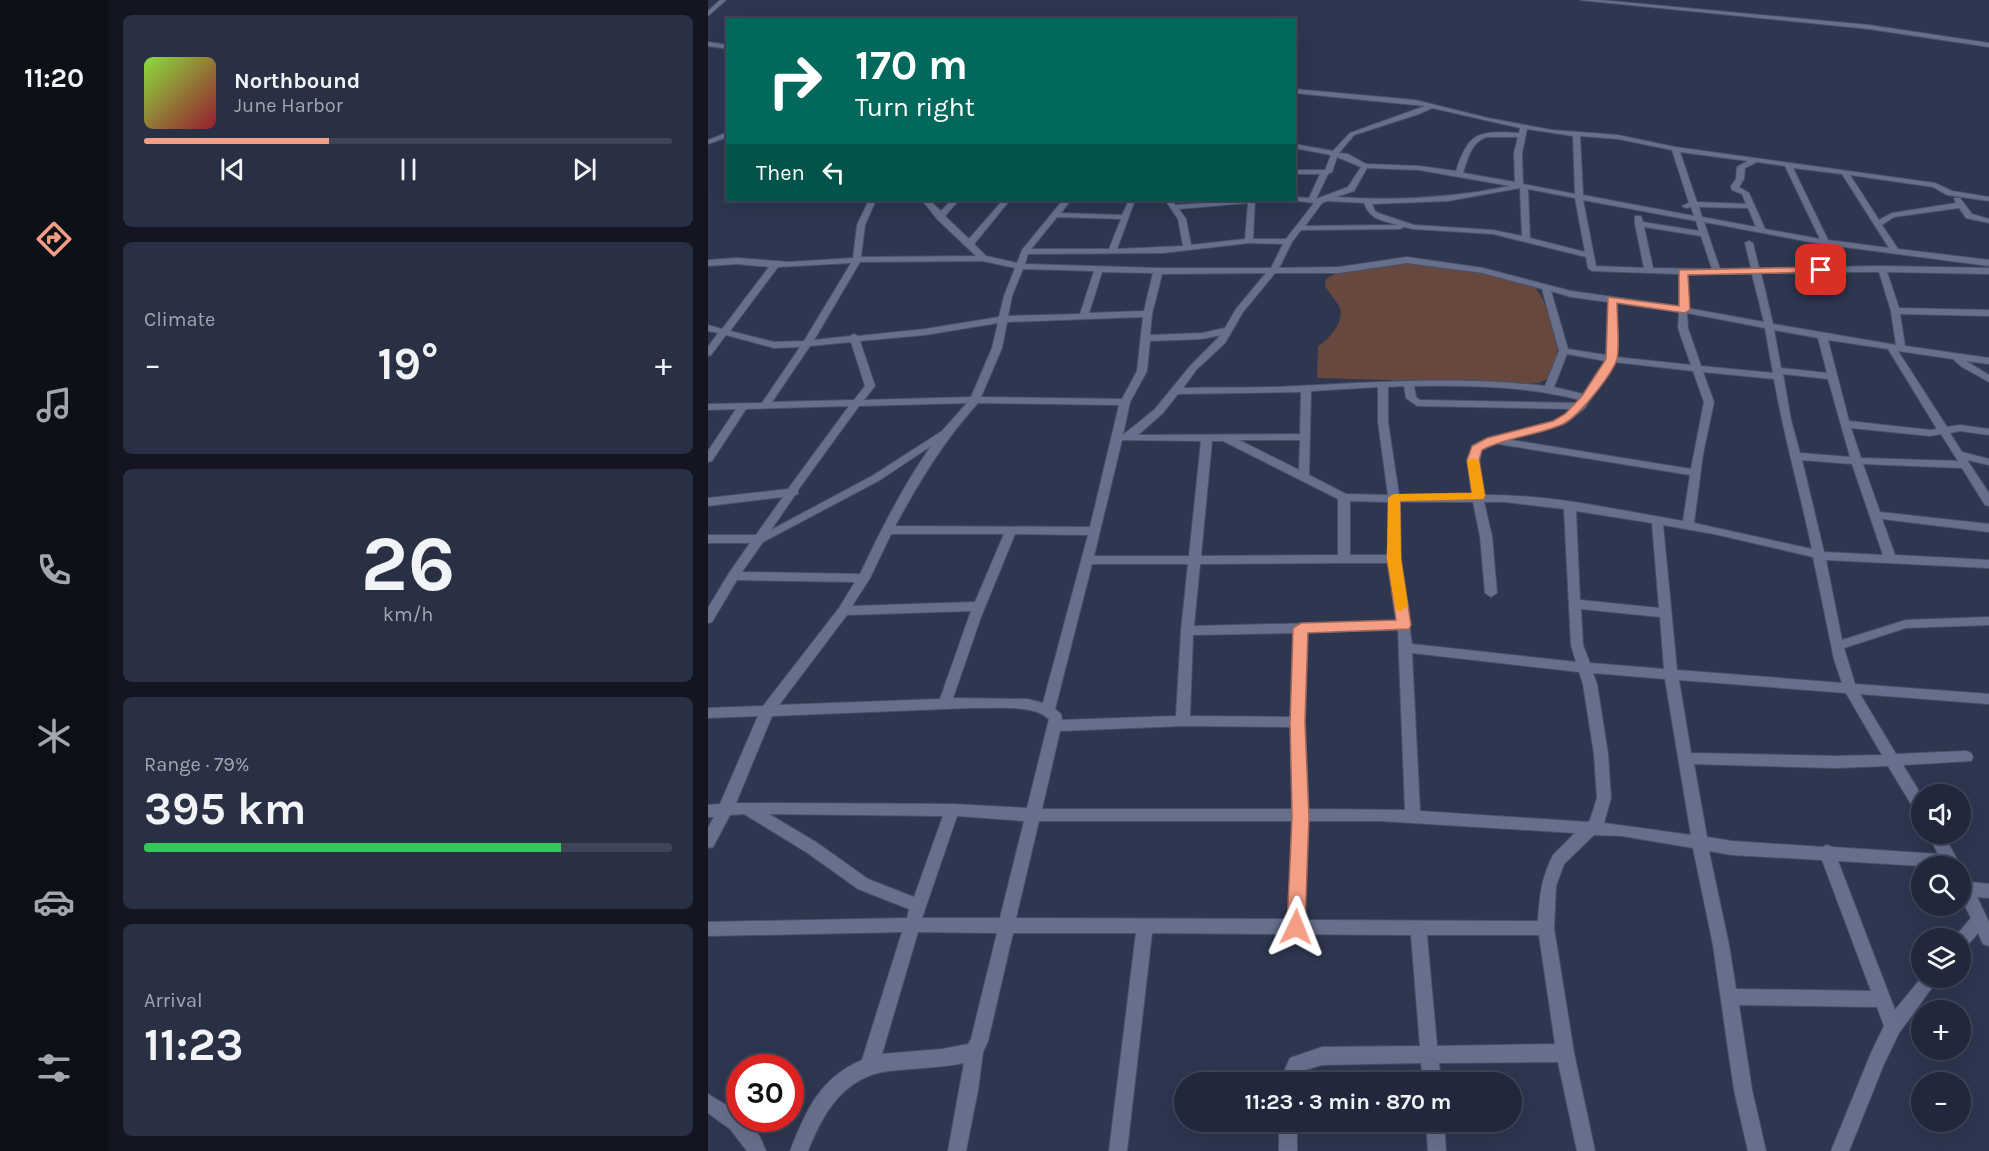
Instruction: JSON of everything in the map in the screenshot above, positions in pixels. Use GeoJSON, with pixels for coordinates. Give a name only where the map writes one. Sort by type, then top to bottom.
{"type":"FeatureCollection","features":[{"type":"Feature","properties":{"kind":"street"},"geometry":{"type":"LineString","coordinates":[[708,13],[723,0]]}},
{"type":"Feature","properties":{"kind":"street"},"geometry":{"type":"LineString","coordinates":[[1583,0],[1877,28],[1989,45]]}},
{"type":"Feature","properties":{"kind":"street"},"geometry":{"type":"LineString","coordinates":[[708,44],[726,47]]}},
{"type":"Feature","properties":{"kind":"street"},"geometry":{"type":"LineString","coordinates":[[1296,91],[1415,102],[1524,127],[1576,135],[1618,137],[1643,144],[1754,161],[1935,185],[1954,194],[1989,199]]}},
{"type":"Feature","properties":{"kind":"street"},"geometry":{"type":"LineString","coordinates":[[1296,171],[1330,171],[1335,153],[1353,134],[1417,113],[1431,106]]}},
{"type":"Feature","properties":{"kind":"street"},"geometry":{"type":"LineString","coordinates":[[1524,127],[1518,153],[1526,241]]}},
{"type":"Feature","properties":{"kind":"street"},"geometry":{"type":"LineString","coordinates":[[1459,174],[1466,149],[1478,138],[1494,134],[1522,135]]}},
{"type":"Feature","properties":{"kind":"street"},"geometry":{"type":"LineString","coordinates":[[708,142],[726,135]]}},
{"type":"Feature","properties":{"kind":"street"},"geometry":{"type":"LineString","coordinates":[[1576,135],[1580,197],[1592,268],[1683,272],[1882,269],[1989,271]]}},
{"type":"Feature","properties":{"kind":"street"},"geometry":{"type":"LineString","coordinates":[[1296,146],[1335,153],[1365,166],[1419,168],[1459,174],[1825,242],[1989,263]]}},
{"type":"Feature","properties":{"kind":"street"},"geometry":{"type":"LineString","coordinates":[[1675,149],[1717,272]]}},
{"type":"Feature","properties":{"kind":"street"},"geometry":{"type":"LineString","coordinates":[[1754,161],[1742,167],[1740,179],[1735,188],[1745,193],[1762,231]]}},
{"type":"Feature","properties":{"kind":"street"},"geometry":{"type":"LineString","coordinates":[[1788,165],[1825,242]]}},
{"type":"Feature","properties":{"kind":"street"},"geometry":{"type":"LineString","coordinates":[[1319,200],[1351,189],[1365,166]]}},
{"type":"Feature","properties":{"kind":"street"},"geometry":{"type":"LineString","coordinates":[[1122,438],[1159,411],[1194,367],[1221,341],[1239,311],[1275,268],[1288,242],[1319,200],[1325,172]]}},
{"type":"Feature","properties":{"kind":"street"},"geometry":{"type":"LineString","coordinates":[[1845,173],[1895,251]]}},
{"type":"Feature","properties":{"kind":"street"},"geometry":{"type":"LineString","coordinates":[[1296,199],[1413,203],[1477,195],[1522,186]]}},
{"type":"Feature","properties":{"kind":"street"},"geometry":{"type":"LineString","coordinates":[[1954,194],[1969,216],[1989,221]]}},
{"type":"Feature","properties":{"kind":"street"},"geometry":{"type":"LineString","coordinates":[[765,405],[807,343],[857,260],[861,225],[872,201]]}},
{"type":"Feature","properties":{"kind":"street"},"geometry":{"type":"LineString","coordinates":[[926,201],[983,258]]}},
{"type":"Feature","properties":{"kind":"street"},"geometry":{"type":"LineString","coordinates":[[940,217],[955,201]]}},
{"type":"Feature","properties":{"kind":"street"},"geometry":{"type":"LineString","coordinates":[[969,244],[1006,201]]}},
{"type":"Feature","properties":{"kind":"street"},"geometry":{"type":"LineString","coordinates":[[708,842],[726,808],[767,711],[843,611],[864,578],[887,530],[923,466],[948,430],[975,400],[997,348],[1008,296],[1024,252],[1066,201]]}},
{"type":"Feature","properties":{"kind":"street"},"geometry":{"type":"LineString","coordinates":[[1112,251],[1132,201]]}},
{"type":"Feature","properties":{"kind":"street"},"geometry":{"type":"LineString","coordinates":[[1171,203],[1225,201]]}},
{"type":"Feature","properties":{"kind":"street"},"geometry":{"type":"LineString","coordinates":[[1249,241],[1252,201]]}},
{"type":"Feature","properties":{"kind":"street"},"geometry":{"type":"LineString","coordinates":[[1171,203],[1182,219],[1187,248]]}},
{"type":"Feature","properties":{"kind":"street"},"geometry":{"type":"LineString","coordinates":[[1368,203],[1371,212],[1375,215],[1413,227]]}},
{"type":"Feature","properties":{"kind":"street"},"geometry":{"type":"LineString","coordinates":[[1662,212],[1673,212],[1693,204],[1750,206]]}},
{"type":"Feature","properties":{"kind":"street"},"geometry":{"type":"LineString","coordinates":[[1878,224],[1892,215],[1960,204]]}},
{"type":"Feature","properties":{"kind":"street"},"geometry":{"type":"LineString","coordinates":[[1636,208],[1649,270]]}},
{"type":"Feature","properties":{"kind":"street"},"geometry":{"type":"LineString","coordinates":[[1055,214],[1126,217]]}},
{"type":"Feature","properties":{"kind":"street"},"geometry":{"type":"LineString","coordinates":[[1639,224],[1705,234]]}},
{"type":"Feature","properties":{"kind":"street"},"geometry":{"type":"LineString","coordinates":[[1298,228],[1413,227],[1493,232],[1589,255]]}},
{"type":"Feature","properties":{"kind":"street"},"geometry":{"type":"LineString","coordinates":[[1024,252],[1187,248],[1249,241],[1288,242]]}},
{"type":"Feature","properties":{"kind":"street"},"geometry":{"type":"LineString","coordinates":[[1749,243],[1769,325],[1786,420],[1809,507],[1837,646],[1851,690],[1911,791]]}},
{"type":"Feature","properties":{"kind":"street"},"geometry":{"type":"LineString","coordinates":[[1203,247],[1205,270]]}},
{"type":"Feature","properties":{"kind":"street"},"geometry":{"type":"LineString","coordinates":[[1086,269],[1093,251]]}},
{"type":"Feature","properties":{"kind":"street"},"geometry":{"type":"LineString","coordinates":[[708,263],[737,261],[775,265],[857,260],[983,258],[1019,266],[1158,271],[1275,268],[1339,270],[1407,260],[1483,271],[1571,294],[1685,310],[1822,336],[1989,361]]}},
{"type":"Feature","properties":{"kind":"street"},"geometry":{"type":"LineString","coordinates":[[708,353],[775,265]]}},
{"type":"Feature","properties":{"kind":"street"},"geometry":{"type":"LineString","coordinates":[[1084,315],[1099,269]]}},
{"type":"Feature","properties":{"kind":"street"},"geometry":{"type":"LineString","coordinates":[[1882,269],[1895,311],[1896,347],[1989,502]]}},
{"type":"Feature","properties":{"kind":"street"},"geometry":{"type":"LineString","coordinates":[[1821,270],[1832,291]]}},
{"type":"Feature","properties":{"kind":"street"},"geometry":{"type":"LineString","coordinates":[[1048,710],[1086,560],[1122,438],[1125,402],[1142,371],[1148,314],[1158,271]]}},
{"type":"Feature","properties":{"kind":"street"},"geometry":{"type":"LineString","coordinates":[[1683,272],[1685,310],[1683,328],[1709,402],[1695,473],[1688,526]]}},
{"type":"Feature","properties":{"kind":"street"},"geometry":{"type":"LineString","coordinates":[[1545,286],[1564,351],[1548,389]]}},
{"type":"Feature","properties":{"kind":"street"},"geometry":{"type":"LineString","coordinates":[[1491,593],[1473,460],[1476,448],[1491,440],[1562,422],[1583,402],[1611,359],[1612,299]]}},
{"type":"Feature","properties":{"kind":"street"},"geometry":{"type":"LineString","coordinates":[[1895,311],[1989,313]]}},
{"type":"Feature","properties":{"kind":"street"},"geometry":{"type":"LineString","coordinates":[[708,328],[774,345],[925,332],[1004,319],[1148,314]]}},
{"type":"Feature","properties":{"kind":"street"},"geometry":{"type":"LineString","coordinates":[[1147,338],[1202,336],[1229,330]]}},
{"type":"Feature","properties":{"kind":"street"},"geometry":{"type":"LineString","coordinates":[[1822,336],[1831,376],[1890,559]]}},
{"type":"Feature","properties":{"kind":"street"},"geometry":{"type":"LineString","coordinates":[[709,615],[733,576],[870,386],[854,337]]}},
{"type":"Feature","properties":{"kind":"street"},"geometry":{"type":"LineString","coordinates":[[1564,351],[1611,359],[1695,367],[1831,376]]}},
{"type":"Feature","properties":{"kind":"street"},"geometry":{"type":"LineString","coordinates":[[1956,356],[1988,381]]}},
{"type":"Feature","properties":{"kind":"street"},"geometry":{"type":"LineString","coordinates":[[1176,391],[1408,383],[1516,385],[1548,389],[1583,402]]}},
{"type":"Feature","properties":{"kind":"street"},"geometry":{"type":"LineString","coordinates":[[1408,383],[1411,398],[1417,403],[1583,402]]}},
{"type":"Feature","properties":{"kind":"street"},"geometry":{"type":"LineString","coordinates":[[1383,384],[1383,422],[1394,498],[1394,559],[1406,648],[1413,817]]}},
{"type":"Feature","properties":{"kind":"street"},"geometry":{"type":"LineString","coordinates":[[1304,478],[1306,388]]}},
{"type":"Feature","properties":{"kind":"street"},"geometry":{"type":"LineString","coordinates":[[708,407],[975,400],[1125,402]]}},
{"type":"Feature","properties":{"kind":"street"},"geometry":{"type":"LineString","coordinates":[[708,459],[743,406]]}},
{"type":"Feature","properties":{"kind":"street"},"geometry":{"type":"LineString","coordinates":[[1846,424],[1915,432],[1960,428],[1989,432]]}},
{"type":"Feature","properties":{"kind":"street"},"geometry":{"type":"LineString","coordinates":[[708,539],[760,539],[876,478],[948,430]]}},
{"type":"Feature","properties":{"kind":"street"},"geometry":{"type":"LineString","coordinates":[[1122,438],[1304,437]]}},
{"type":"Feature","properties":{"kind":"street"},"geometry":{"type":"LineString","coordinates":[[1183,721],[1187,631],[1207,438]]}},
{"type":"Feature","properties":{"kind":"street"},"geometry":{"type":"LineString","coordinates":[[1224,438],[1344,496],[1394,498],[1478,496],[1570,506],[1688,526],[1754,538],[1817,555],[1989,564]]}},
{"type":"Feature","properties":{"kind":"street"},"geometry":{"type":"LineString","coordinates":[[1491,440],[1695,473]]}},
{"type":"Feature","properties":{"kind":"street"},"geometry":{"type":"LineString","coordinates":[[1959,454],[1989,462]]}},
{"type":"Feature","properties":{"kind":"street"},"geometry":{"type":"LineString","coordinates":[[1795,456],[1965,465]]}},
{"type":"Feature","properties":{"kind":"street"},"geometry":{"type":"LineString","coordinates":[[708,502],[794,492]]}},
{"type":"Feature","properties":{"kind":"street"},"geometry":{"type":"LineString","coordinates":[[1344,496],[1344,560]]}},
{"type":"Feature","properties":{"kind":"street"},"geometry":{"type":"LineString","coordinates":[[1570,506],[1577,645],[1580,660],[1586,668],[1601,754],[1604,798],[1596,823],[1558,860],[1548,886],[1546,928],[1565,1053],[1586,1151]]}},
{"type":"Feature","properties":{"kind":"street"},"geometry":{"type":"LineString","coordinates":[[1875,515],[1989,528]]}},
{"type":"Feature","properties":{"kind":"street"},"geometry":{"type":"LineString","coordinates":[[1657,521],[1671,674],[1729,997],[1743,1090],[1756,1151]]}},
{"type":"Feature","properties":{"kind":"street"},"geometry":{"type":"LineString","coordinates":[[887,530],[1094,531]]}},
{"type":"Feature","properties":{"kind":"street"},"geometry":{"type":"LineString","coordinates":[[945,703],[980,606],[1011,531]]}},
{"type":"Feature","properties":{"kind":"street"},"geometry":{"type":"LineString","coordinates":[[1086,560],[1394,559]]}},
{"type":"Feature","properties":{"kind":"street"},"geometry":{"type":"LineString","coordinates":[[733,576],[864,578]]}},
{"type":"Feature","properties":{"kind":"street"},"geometry":{"type":"LineString","coordinates":[[1574,604],[1666,613]]}},
{"type":"Feature","properties":{"kind":"street"},"geometry":{"type":"LineString","coordinates":[[843,611],[980,606]]}},
{"type":"Feature","properties":{"kind":"street"},"geometry":{"type":"LineString","coordinates":[[1837,646],[1889,627],[1906,624],[1989,621]]}},
{"type":"Feature","properties":{"kind":"street"},"geometry":{"type":"LineString","coordinates":[[1187,631],[1404,625]]}},
{"type":"Feature","properties":{"kind":"street"},"geometry":{"type":"LineString","coordinates":[[1296,927],[1301,817],[1298,722],[1301,628]]}},
{"type":"Feature","properties":{"kind":"street"},"geometry":{"type":"LineString","coordinates":[[1406,648],[1586,668],[1989,699]]}},
{"type":"Feature","properties":{"kind":"street"},"geometry":{"type":"LineString","coordinates":[[708,713],[945,703],[1027,705],[1048,710],[1056,718],[979,1041],[974,1051],[957,1151]]}},
{"type":"Feature","properties":{"kind":"street"},"geometry":{"type":"LineString","coordinates":[[1055,726],[1183,721],[1298,722]]}},
{"type":"Feature","properties":{"kind":"street"},"geometry":{"type":"LineString","coordinates":[[1685,758],[1782,762],[1894,761],[1966,757]]}},
{"type":"Feature","properties":{"kind":"street"},"geometry":{"type":"LineString","coordinates":[[708,810],[726,808],[952,810],[1034,815],[1413,817],[1622,830],[1732,848],[1827,852],[1911,860]]}},
{"type":"Feature","properties":{"kind":"street"},"geometry":{"type":"LineString","coordinates":[[746,808],[811,847],[863,884],[919,906]]}},
{"type":"Feature","properties":{"kind":"street"},"geometry":{"type":"LineString","coordinates":[[869,1067],[912,925],[952,810]]}},
{"type":"Feature","properties":{"kind":"street"},"geometry":{"type":"LineString","coordinates":[[1827,852],[1893,1027]]}},
{"type":"Feature","properties":{"kind":"street"},"geometry":{"type":"LineString","coordinates":[[1971,886],[1989,891]]}},
{"type":"Feature","properties":{"kind":"street"},"geometry":{"type":"LineString","coordinates":[[1971,901],[1989,939]]}},
{"type":"Feature","properties":{"kind":"street"},"geometry":{"type":"LineString","coordinates":[[1971,929],[1979,920]]}},
{"type":"Feature","properties":{"kind":"street"},"geometry":{"type":"LineString","coordinates":[[708,929],[912,925],[1546,928]]}},
{"type":"Feature","properties":{"kind":"street"},"geometry":{"type":"LineString","coordinates":[[1418,926],[1431,1072]]}},
{"type":"Feature","properties":{"kind":"street"},"geometry":{"type":"LineString","coordinates":[[1118,1151],[1145,927]]}},
{"type":"Feature","properties":{"kind":"street"},"geometry":{"type":"LineString","coordinates":[[1840,1151],[1877,1059],[1893,1027],[1923,988]]}},
{"type":"Feature","properties":{"kind":"street"},"geometry":{"type":"LineString","coordinates":[[1729,997],[1882,999]]}},
{"type":"Feature","properties":{"kind":"street"},"geometry":{"type":"LineString","coordinates":[[799,1151],[823,1098],[855,1070],[884,1062],[956,1056],[974,1051]]}},
{"type":"Feature","properties":{"kind":"street"},"geometry":{"type":"LineString","coordinates":[[1293,1072],[1296,1064],[1322,1056],[1565,1053]]}},
{"type":"Feature","properties":{"kind":"street"},"geometry":{"type":"LineString","coordinates":[[708,1103],[720,1109],[751,1137],[758,1151]]}},
{"type":"Feature","properties":{"kind":"street"},"geometry":{"type":"LineString","coordinates":[[1288,1132],[1288,1151]]}},
{"type":"Feature","properties":{"kind":"street"},"geometry":{"type":"LineString","coordinates":[[1436,1132],[1437,1151]]}},
{"type":"Feature","properties":{"kind":"shaded area"},"geometry":{"type":"Polygon","coordinates":[[[1411,263],[1456,268],[1531,284],[1542,297],[1557,339],[1556,358],[1549,378],[1539,383],[1523,384],[1317,378],[1318,346],[1335,329],[1341,311],[1325,286],[1326,279],[1336,273],[1411,263]]]}},
{"type":"Feature","properties":{"kind":"slow traffic"},"geometry":{"type":"LineString","coordinates":[[1401,606],[1394,559],[1394,498],[1478,496],[1473,461]]}},
{"type":"Feature","properties":{"kind":"route"},"geometry":{"type":"LineString","coordinates":[[1296,927],[1301,817],[1298,755],[1301,628],[1404,625],[1394,559],[1394,498],[1478,496],[1473,460],[1476,448],[1482,443],[1562,422],[1569,417],[1581,406],[1611,359],[1613,351],[1612,299],[1685,310],[1683,272],[1821,270]]}}]}
